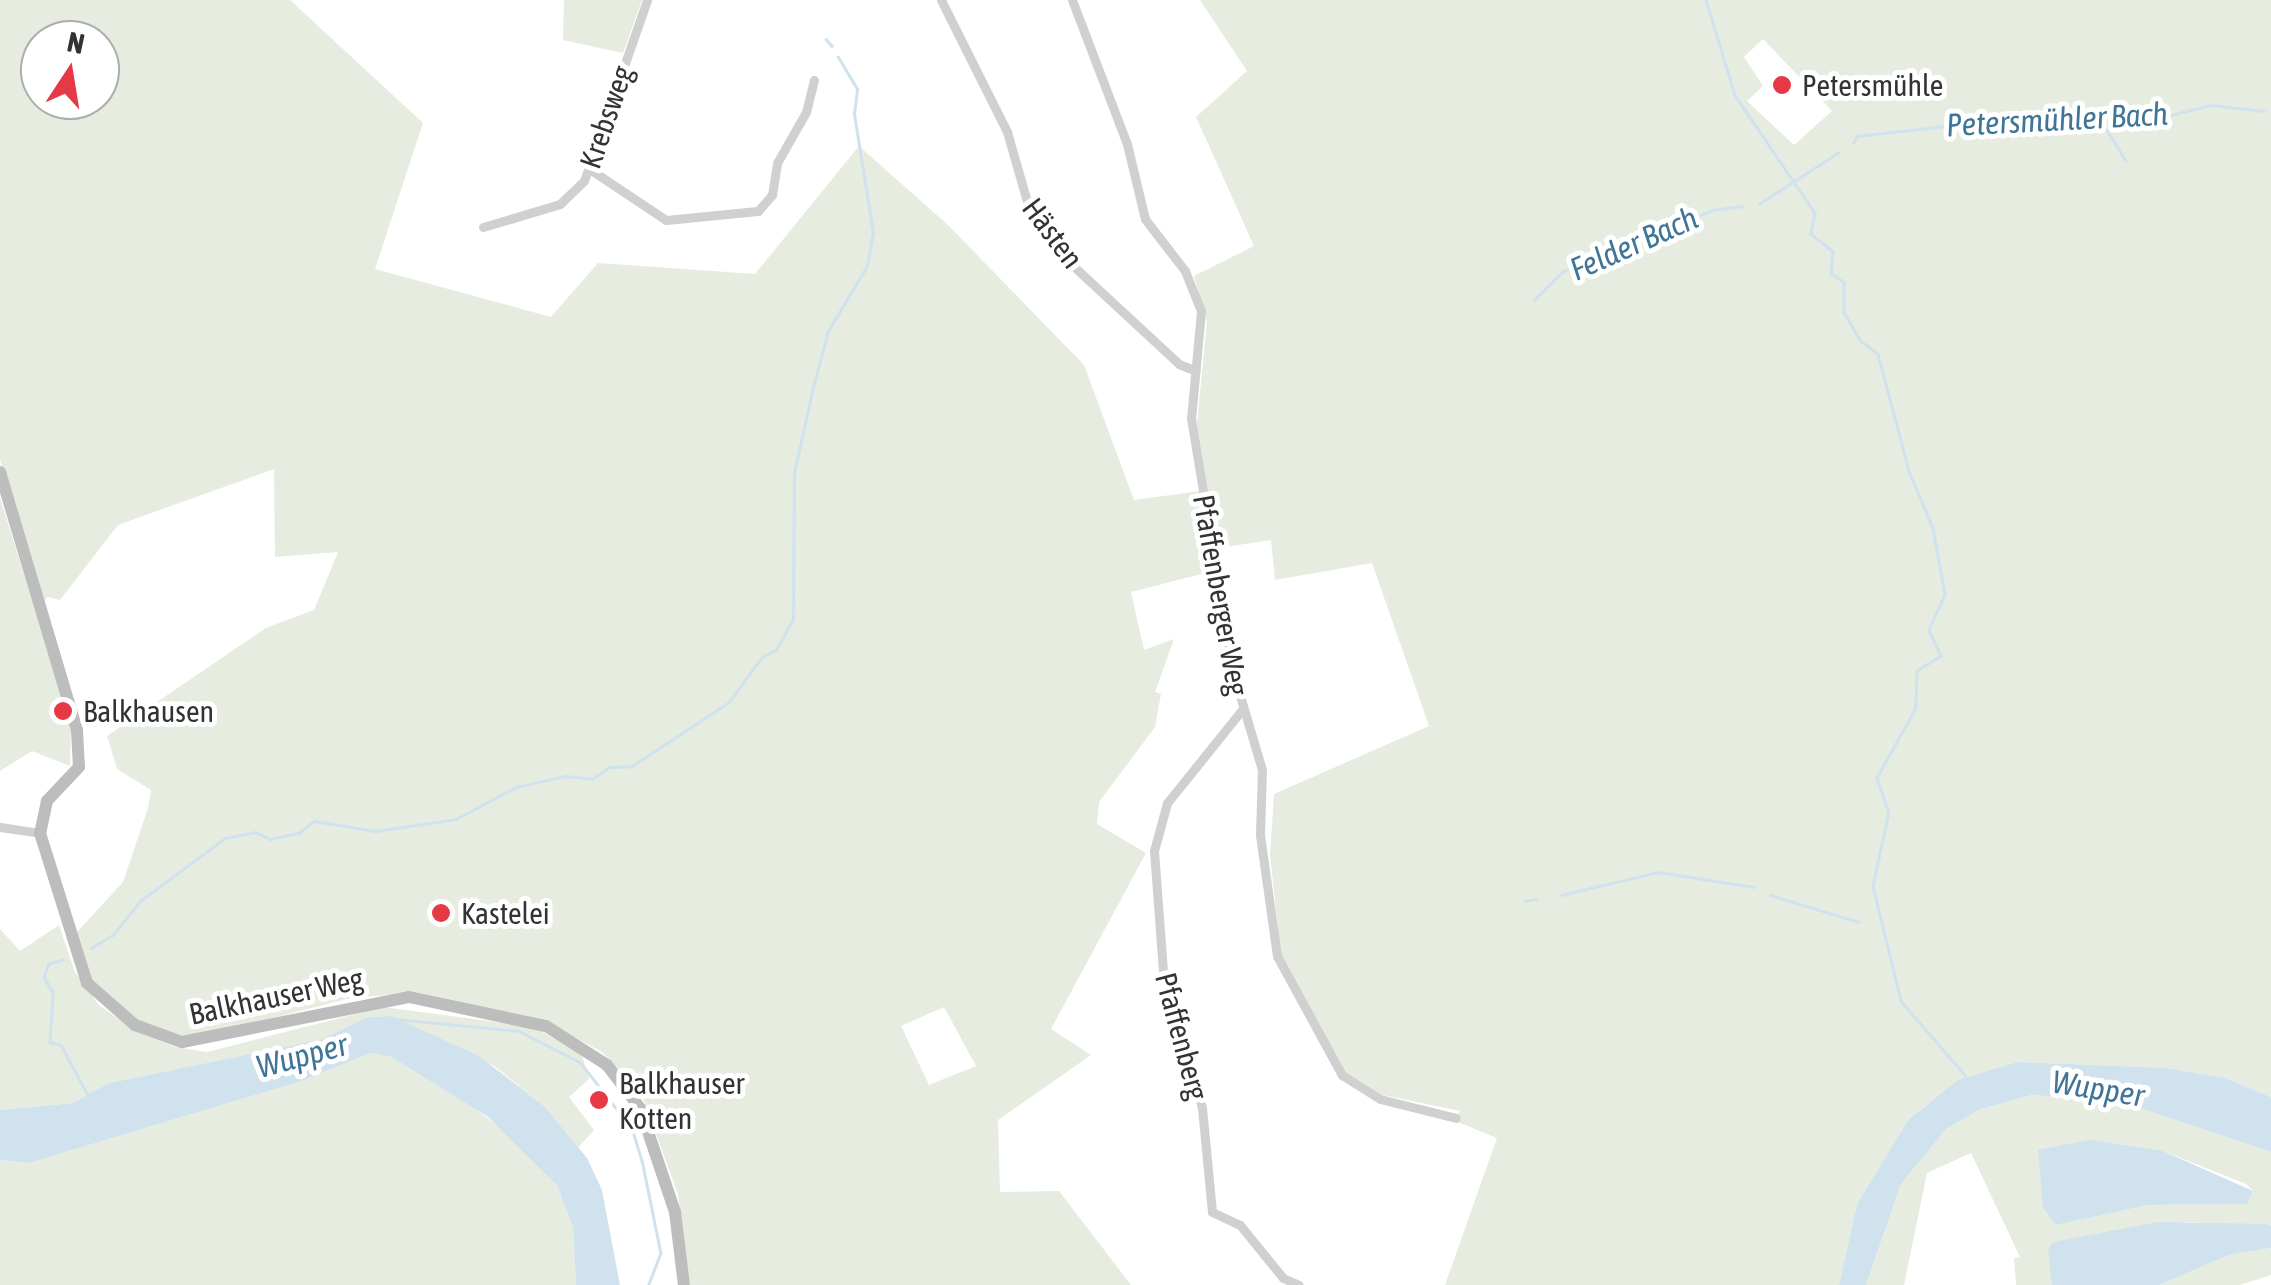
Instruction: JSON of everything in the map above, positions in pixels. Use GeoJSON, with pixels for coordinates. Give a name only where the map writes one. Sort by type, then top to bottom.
{"type":"FeatureCollection","features":[{"type":"Feature","properties":{"kind":"main road"},"geometry":{"type":"LineString","coordinates":[[0,472],[79,738],[78,767],[47,801],[40,833]]}},
{"type":"Feature","properties":{"kind":"main road","name":"Balkhauser Weg"},"geometry":{"type":"LineString","coordinates":[[40,833],[87,983],[110,1008],[157,1035],[206,1040],[409,997],[538,1022],[606,1066],[631,1092],[659,1156],[679,1233],[684,1285]]}},
{"type":"Feature","properties":{"kind":"street","name":"Krebsweg"},"geometry":{"type":"LineString","coordinates":[[483,227],[564,202],[591,170],[647,0]]}},
{"type":"Feature","properties":{"kind":"street","name":"Hästen"},"geometry":{"type":"LineString","coordinates":[[941,0],[1008,132],[1030,208],[1070,263],[1179,364],[1196,371]]}},
{"type":"Feature","properties":{"kind":"street","name":"Pfaffenberger Weg"},"geometry":{"type":"LineString","coordinates":[[1072,0],[1126,144],[1142,212],[1198,298],[1203,332],[1191,418],[1241,712],[1262,770],[1260,836],[1277,956],[1311,1027],[1342,1075],[1361,1088],[1456,1118]]}},
{"type":"Feature","properties":{"kind":"street"},"geometry":{"type":"LineString","coordinates":[[591,170],[666,220],[758,212],[772,195],[777,163],[806,112],[814,80]]}},
{"type":"Feature","properties":{"kind":"street","name":"Pfaffenberg"},"geometry":{"type":"LineString","coordinates":[[1241,712],[1166,803],[1154,852],[1163,971],[1202,1108],[1212,1212],[1240,1224],[1283,1278],[1299,1285]]}},
{"type":"Feature","properties":{"kind":"street"},"geometry":{"type":"LineString","coordinates":[[0,827],[40,833]]}},
{"type":"Feature","properties":{"kind":"shaded area"},"geometry":{"type":"Polygon","coordinates":[[[0,0],[290,0],[423,123],[375,269],[551,317],[598,263],[755,274],[859,146],[948,225],[1084,365],[1134,500],[1208,490],[1197,423],[1207,322],[1194,276],[1254,246],[1196,117],[1247,71],[1200,0],[2271,0],[2271,1097],[2225,1078],[2167,1068],[2018,1062],[1935,1098],[1908,1120],[1857,1204],[1839,1285],[1445,1285],[1497,1138],[1455,1121],[1460,1111],[1378,1094],[1342,1071],[1281,956],[1270,855],[1274,794],[1429,726],[1372,563],[1275,580],[1271,540],[1218,548],[1221,569],[1131,592],[1144,650],[1174,639],[1155,692],[1161,694],[1155,727],[1099,802],[1097,824],[1146,853],[1051,1029],[1091,1055],[998,1120],[1000,1192],[1059,1191],[1131,1285],[690,1285],[678,1194],[640,1090],[602,1052],[540,1019],[415,993],[351,998],[213,1033],[176,1036],[136,1021],[92,983],[77,932],[123,882],[151,790],[117,769],[107,736],[266,628],[314,610],[338,552],[275,557],[274,469],[118,525],[60,600],[48,597],[42,603],[0,460],[0,0]],[[1763,39],[1744,57],[1763,86],[1747,101],[1794,145],[1832,111],[1763,39]],[[944,1007],[901,1026],[929,1085],[976,1066],[944,1007]]]}},
{"type":"Feature","properties":{"kind":"shaded area"},"geometry":{"type":"Polygon","coordinates":[[[564,0],[642,0],[623,53],[563,40],[564,0]]]}},
{"type":"Feature","properties":{"kind":"shaded area"},"geometry":{"type":"Polygon","coordinates":[[[0,498],[71,724],[70,766],[32,751],[0,771],[0,498]]]}},
{"type":"Feature","properties":{"kind":"shaded area"},"geometry":{"type":"Polygon","coordinates":[[[59,925],[75,972],[99,1005],[137,1032],[176,1047],[207,1052],[383,1007],[534,1027],[582,1055],[589,1079],[569,1097],[594,1130],[575,1151],[543,1105],[493,1065],[390,1016],[368,1017],[322,1039],[109,1083],[73,1103],[0,1110],[0,929],[20,951],[59,925]]]}},
{"type":"Feature","properties":{"kind":"shaded area"},"geometry":{"type":"Polygon","coordinates":[[[371,1053],[393,1057],[464,1100],[523,1146],[557,1185],[573,1228],[576,1285],[0,1285],[0,1160],[29,1163],[302,1081],[371,1053]]]}},
{"type":"Feature","properties":{"kind":"shaded area"},"geometry":{"type":"Polygon","coordinates":[[[2032,1095],[2119,1101],[2271,1152],[2271,1226],[2186,1222],[2053,1242],[2052,1285],[2016,1285],[2014,1258],[2020,1257],[1971,1153],[1927,1173],[1904,1285],[1866,1285],[1901,1184],[1946,1129],[1981,1109],[2032,1095]],[[2163,1151],[2042,1184],[2043,1208],[2056,1225],[2148,1205],[2246,1204],[2253,1191],[2246,1184],[2163,1151]]]}},
{"type":"Feature","properties":{"kind":"shaded area"},"geometry":{"type":"Polygon","coordinates":[[[2271,1248],[2271,1275],[2240,1285],[2159,1285],[2229,1255],[2271,1248]]]}},
{"type":"Feature","properties":{"kind":"water","name":"Wupper"},"geometry":{"type":"Polygon","coordinates":[[[391,1016],[479,1056],[543,1105],[587,1158],[602,1190],[620,1285],[576,1285],[573,1228],[557,1185],[488,1117],[392,1057],[371,1053],[302,1081],[29,1163],[0,1160],[0,1110],[73,1103],[109,1083],[322,1039],[368,1017],[391,1016]]]}},
{"type":"Feature","properties":{"kind":"water","name":"Wupper"},"geometry":{"type":"Polygon","coordinates":[[[2018,1062],[2167,1068],[2225,1078],[2271,1097],[2271,1152],[2119,1101],[2032,1095],[1981,1109],[1946,1129],[1901,1184],[1866,1285],[1839,1285],[1857,1204],[1908,1120],[1958,1080],[2018,1062]]]}},
{"type":"Feature","properties":{"kind":"water"},"geometry":{"type":"Polygon","coordinates":[[[2090,1140],[2163,1151],[2253,1191],[2247,1204],[2148,1205],[2056,1225],[2043,1208],[2038,1150],[2090,1140]]]}},
{"type":"Feature","properties":{"kind":"water"},"geometry":{"type":"Polygon","coordinates":[[[2158,1222],[2265,1224],[2271,1226],[2271,1248],[2229,1255],[2159,1285],[2052,1285],[2048,1249],[2053,1242],[2158,1222]]]}},
{"type":"Feature","properties":{"kind":"waterway"},"geometry":{"type":"LineString","coordinates":[[1706,0],[1735,95],[1815,213],[1811,234],[1833,251],[1831,273],[1844,282],[1844,312],[1860,340],[1878,354],[1910,474],[1933,528],[1945,595],[1929,630],[1941,656],[1917,671],[1916,708],[1877,778],[1889,812],[1873,886],[1901,1001],[1966,1076]]}},
{"type":"Feature","properties":{"kind":"waterway"},"geometry":{"type":"LineString","coordinates":[[826,39],[832,46]]}},
{"type":"Feature","properties":{"kind":"waterway"},"geometry":{"type":"LineString","coordinates":[[91,948],[113,935],[140,901],[225,838],[255,832],[270,839],[299,833],[314,821],[376,831],[456,819],[516,787],[565,776],[592,779],[609,767],[632,766],[728,703],[762,657],[776,650],[793,619],[794,473],[813,387],[828,331],[867,266],[873,233],[854,114],[857,89],[838,57]]}},
{"type":"Feature","properties":{"kind":"waterway","name":"Petersmühler Bach"},"geometry":{"type":"LineString","coordinates":[[1853,143],[1857,136],[1997,120],[2057,124],[2122,113],[2163,117],[2211,105],[2264,111]]}},
{"type":"Feature","properties":{"kind":"waterway"},"geometry":{"type":"LineString","coordinates":[[2101,120],[2126,161]]}},
{"type":"Feature","properties":{"kind":"waterway","name":"Petersmühler Bach"},"geometry":{"type":"LineString","coordinates":[[1759,204],[1839,152]]}},
{"type":"Feature","properties":{"kind":"waterway","name":"Felder Bach"},"geometry":{"type":"LineString","coordinates":[[1534,300],[1562,272],[1598,254],[1713,210],[1742,206]]}},
{"type":"Feature","properties":{"kind":"waterway"},"geometry":{"type":"LineString","coordinates":[[1561,895],[1658,872],[1754,887]]}},
{"type":"Feature","properties":{"kind":"waterway"},"geometry":{"type":"LineString","coordinates":[[1770,895],[1859,922]]}},
{"type":"Feature","properties":{"kind":"waterway"},"geometry":{"type":"LineString","coordinates":[[1524,901],[1537,899]]}},
{"type":"Feature","properties":{"kind":"waterway"},"geometry":{"type":"LineString","coordinates":[[63,960],[49,964],[44,977],[53,992],[50,1042],[61,1045],[88,1095]]}},
{"type":"Feature","properties":{"kind":"waterway"},"geometry":{"type":"LineString","coordinates":[[395,1019],[519,1031],[580,1062],[632,1128],[642,1160],[661,1253],[649,1285]]}},
{"type":"Feature","properties":{"kind":"place","name":"Petersmühle"},"geometry":{"type":"Point","coordinates":[1782,85]}},
{"type":"Feature","properties":{"kind":"place","name":"Balkhausen"},"geometry":{"type":"Point","coordinates":[63,711]}},
{"type":"Feature","properties":{"kind":"place","name":"Kastelei"},"geometry":{"type":"Point","coordinates":[441,913]}},
{"type":"Feature","properties":{"kind":"place","name":"Balkhauser Kotten"},"geometry":{"type":"Point","coordinates":[599,1100]}}]}
